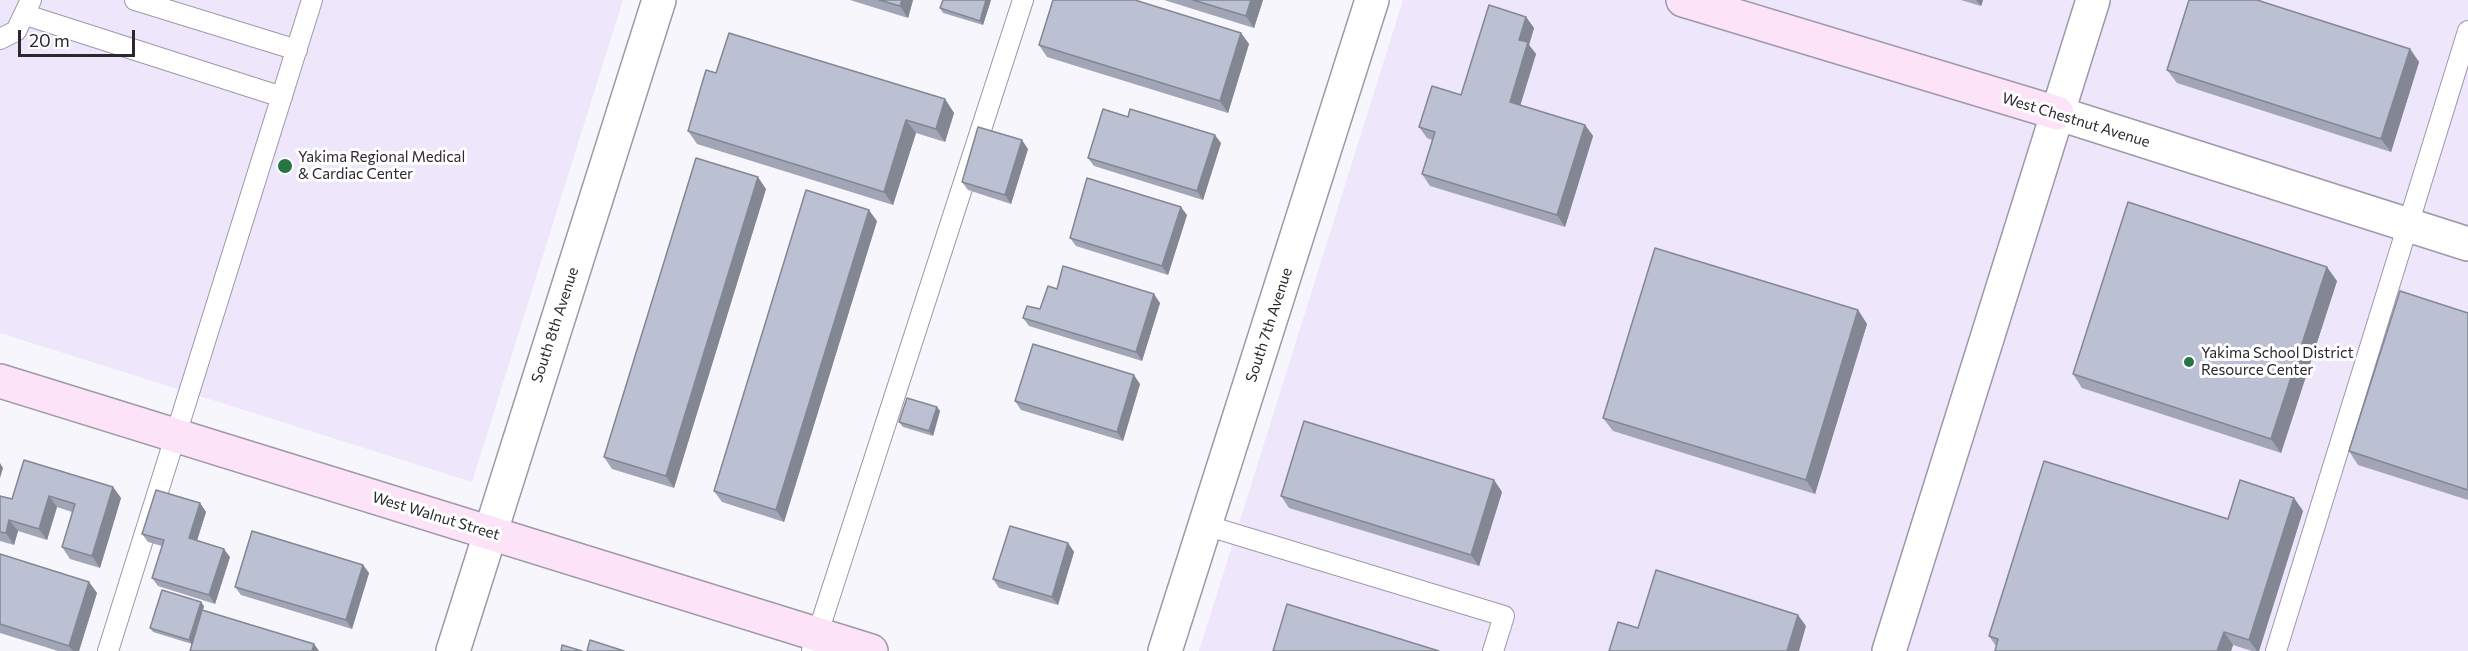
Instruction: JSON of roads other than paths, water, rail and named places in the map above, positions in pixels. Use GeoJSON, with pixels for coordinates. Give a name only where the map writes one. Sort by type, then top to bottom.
{"type":"FeatureCollection","features":[{"type":"Feature","properties":{"kind":"street","name":"South 8th Avenue"},"geometry":{"type":"LineString","coordinates":[[453,651],[658,0]]}},
{"type":"Feature","properties":{"kind":"street","name":"South 7th Avenue"},"geometry":{"type":"LineString","coordinates":[[1165,651],[1372,0]]}},
{"type":"Feature","properties":{"kind":"street","name":"West Chestnut Avenue"},"geometry":{"type":"LineString","coordinates":[[1683,0],[2057,114],[2468,244]]}},
{"type":"Feature","properties":{"kind":"street"},"geometry":{"type":"LineString","coordinates":[[1888,651],[2093,0]]}},
{"type":"Feature","properties":{"kind":"street","name":"West Walnut Street"},"geometry":{"type":"LineString","coordinates":[[0,381],[489,533],[815,643],[872,651]]}},
{"type":"Feature","properties":{"kind":"lane"},"geometry":{"type":"LineString","coordinates":[[135,0],[297,50]]}},
{"type":"Feature","properties":{"kind":"lane"},"geometry":{"type":"LineString","coordinates":[[108,651],[312,0]]}},
{"type":"Feature","properties":{"kind":"lane"},"geometry":{"type":"LineString","coordinates":[[815,643],[1023,0]]}},
{"type":"Feature","properties":{"kind":"lane"},"geometry":{"type":"LineString","coordinates":[[0,39],[16,31],[28,8],[282,97]]}},
{"type":"Feature","properties":{"kind":"lane"},"geometry":{"type":"LineString","coordinates":[[2276,651],[2468,32]]}},
{"type":"Feature","properties":{"kind":"lane"},"geometry":{"type":"LineString","coordinates":[[1205,525],[1504,616],[1493,651]]}},
{"type":"Feature","properties":{"kind":"place","name":"Yakima Regional Medical & Cardiac Center"},"geometry":{"type":"Point","coordinates":[285,166]}},
{"type":"Feature","properties":{"kind":"place","name":"Yakima School District Resource Center"},"geometry":{"type":"Point","coordinates":[2189,362]}}]}
